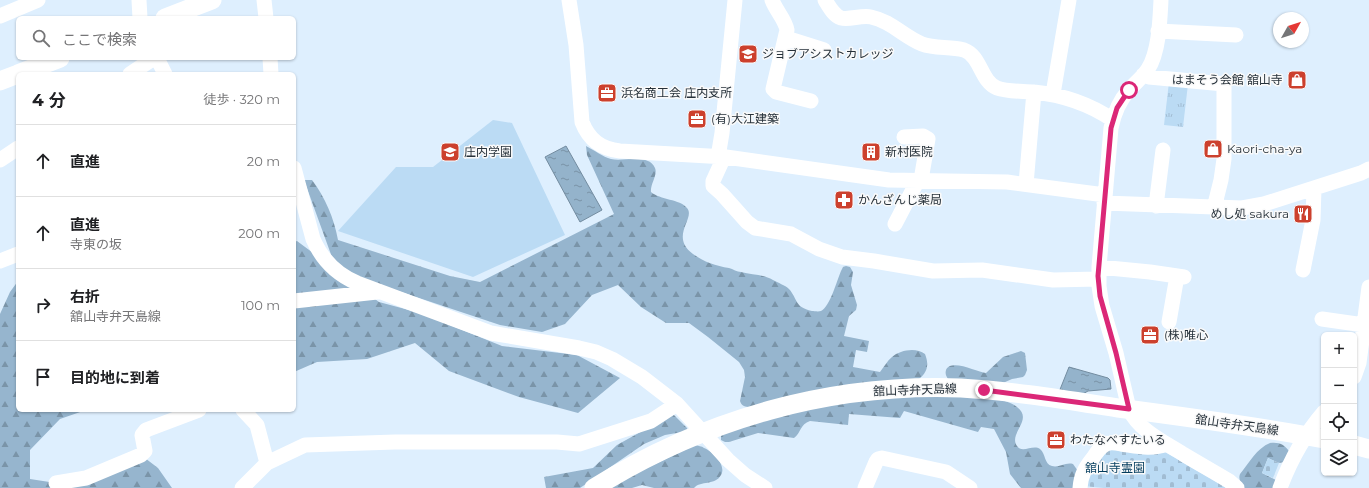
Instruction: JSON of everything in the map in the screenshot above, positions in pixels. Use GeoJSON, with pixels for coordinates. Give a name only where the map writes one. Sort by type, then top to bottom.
{"type":"FeatureCollection","features":[{"type":"Feature","properties":{"kind":"main road"},"geometry":{"type":"LineString","coordinates":[[170,16],[212,0]]}},
{"type":"Feature","properties":{"kind":"main road"},"geometry":{"type":"LineString","coordinates":[[23,72],[55,60]]}},
{"type":"Feature","properties":{"kind":"main road"},"geometry":{"type":"LineString","coordinates":[[0,80],[16,75]]}},
{"type":"Feature","properties":{"kind":"main road","name":"舘山寺弁天島線"},"geometry":{"type":"LineString","coordinates":[[594,488],[649,456],[712,428],[800,402],[846,394],[892,389],[961,388],[1007,392],[1278,430],[1315,437]]}},
{"type":"Feature","properties":{"kind":"main road"},"geometry":{"type":"LineString","coordinates":[[1357,446],[1369,449]]}},
{"type":"Feature","properties":{"kind":"street"},"geometry":{"type":"LineString","coordinates":[[0,16],[38,0]]}},
{"type":"Feature","properties":{"kind":"street"},"geometry":{"type":"LineString","coordinates":[[139,0],[140,16]]}},
{"type":"Feature","properties":{"kind":"street"},"geometry":{"type":"LineString","coordinates":[[264,0],[266,16]]}},
{"type":"Feature","properties":{"kind":"street"},"geometry":{"type":"LineString","coordinates":[[570,0],[576,45],[582,122],[590,137],[603,148],[611,150],[721,157],[889,180],[995,181],[1026,184],[1105,199],[1156,206],[1234,209],[1257,206],[1361,173],[1369,169]]}},
{"type":"Feature","properties":{"kind":"street"},"geometry":{"type":"LineString","coordinates":[[735,0],[721,157],[712,181],[713,186],[751,225],[759,229],[791,234],[819,249],[850,259],[874,261],[933,272],[982,270],[1053,280],[1076,281],[1099,273],[1150,272],[1181,277],[1169,322]]}},
{"type":"Feature","properties":{"kind":"street"},"geometry":{"type":"LineString","coordinates":[[772,0],[786,26],[786,38],[773,89],[776,92],[811,101]]}},
{"type":"Feature","properties":{"kind":"street"},"geometry":{"type":"LineString","coordinates":[[825,0],[833,12],[841,18],[871,17],[889,24],[924,45],[965,51],[971,55],[988,80],[996,88],[1053,94],[1081,102],[1113,120]]}},
{"type":"Feature","properties":{"kind":"street"},"geometry":{"type":"LineString","coordinates":[[1053,94],[1069,0]]}},
{"type":"Feature","properties":{"kind":"street"},"geometry":{"type":"LineString","coordinates":[[1161,0],[1158,31],[1152,60],[1144,75],[1122,98],[1113,120],[1099,273],[1100,296],[1116,353],[1129,409],[1132,415],[1142,426],[1166,444],[1229,480],[1237,488]]}},
{"type":"Feature","properties":{"kind":"street"},"geometry":{"type":"LineString","coordinates":[[1158,31],[1236,35]]}},
{"type":"Feature","properties":{"kind":"street"},"geometry":{"type":"LineString","coordinates":[[786,38],[824,50]]}},
{"type":"Feature","properties":{"kind":"street"},"geometry":{"type":"LineString","coordinates":[[133,72],[153,60]]}},
{"type":"Feature","properties":{"kind":"street"},"geometry":{"type":"LineString","coordinates":[[157,60],[164,72]]}},
{"type":"Feature","properties":{"kind":"street"},"geometry":{"type":"LineString","coordinates":[[270,60],[271,72]]}},
{"type":"Feature","properties":{"kind":"street"},"geometry":{"type":"LineString","coordinates":[[1144,75],[1177,81],[1224,84],[1224,159],[1221,180],[1214,208]]}},
{"type":"Feature","properties":{"kind":"street"},"geometry":{"type":"LineString","coordinates":[[1026,184],[1034,92]]}},
{"type":"Feature","properties":{"kind":"street"},"geometry":{"type":"LineString","coordinates":[[895,224],[920,180],[927,138],[923,136],[904,137]]}},
{"type":"Feature","properties":{"kind":"street"},"geometry":{"type":"LineString","coordinates":[[0,160],[16,149]]}},
{"type":"Feature","properties":{"kind":"street"},"geometry":{"type":"LineString","coordinates":[[1156,206],[1163,150]]}},
{"type":"Feature","properties":{"kind":"street"},"geometry":{"type":"LineString","coordinates":[[296,175],[313,239],[330,266],[341,275],[379,291],[491,333],[596,352],[628,367],[677,404],[718,450],[736,467],[765,488]]}},
{"type":"Feature","properties":{"kind":"street"},"geometry":{"type":"LineString","coordinates":[[1303,270],[1313,220],[1314,188]]}},
{"type":"Feature","properties":{"kind":"street"},"geometry":{"type":"LineString","coordinates":[[0,261],[16,255]]}},
{"type":"Feature","properties":{"kind":"street"},"geometry":{"type":"LineString","coordinates":[[1360,373],[1369,287]]}},
{"type":"Feature","properties":{"kind":"street"},"geometry":{"type":"LineString","coordinates":[[296,301],[379,291]]}},
{"type":"Feature","properties":{"kind":"street"},"geometry":{"type":"LineString","coordinates":[[1322,319],[1366,321]]}},
{"type":"Feature","properties":{"kind":"street"},"geometry":{"type":"LineString","coordinates":[[242,488],[268,463],[304,445],[395,442],[557,442],[579,444],[652,421],[677,404]]}},
{"type":"Feature","properties":{"kind":"street"},"geometry":{"type":"LineString","coordinates":[[56,483],[86,478],[141,455],[145,451],[142,435],[146,430],[194,412]]}},
{"type":"Feature","properties":{"kind":"street"},"geometry":{"type":"LineString","coordinates":[[246,412],[257,424],[268,463]]}},
{"type":"Feature","properties":{"kind":"street"},"geometry":{"type":"LineString","coordinates":[[1280,488],[1284,477],[1315,437],[1321,420]]}},
{"type":"Feature","properties":{"kind":"street"},"geometry":{"type":"LineString","coordinates":[[1080,488],[1083,471],[1100,449],[1106,444],[1113,443],[1159,447],[1166,444]]}},
{"type":"Feature","properties":{"kind":"street"},"geometry":{"type":"LineString","coordinates":[[865,488],[876,462],[878,459],[882,458],[946,472],[970,488]]}},
{"type":"Feature","properties":{"kind":"green space"},"geometry":{"type":"Polygon","coordinates":[[[1169,82],[1188,84],[1183,127],[1164,125],[1169,82]]]}},
{"type":"Feature","properties":{"kind":"green space"},"geometry":{"type":"Polygon","coordinates":[[[493,120],[512,123],[565,235],[473,277],[338,231],[396,167],[433,167],[493,120]]]}},
{"type":"Feature","properties":{"kind":"green space"},"geometry":{"type":"Polygon","coordinates":[[[586,146],[611,159],[642,159],[652,163],[656,171],[651,192],[659,197],[684,205],[689,212],[684,228],[683,241],[686,247],[693,254],[715,265],[729,268],[738,272],[769,278],[787,288],[792,293],[799,305],[806,309],[821,311],[824,309],[830,299],[843,267],[850,267],[853,272],[851,285],[857,305],[856,310],[849,316],[844,336],[869,341],[867,352],[856,350],[853,367],[880,372],[895,355],[904,351],[913,350],[925,354],[927,368],[924,374],[919,379],[754,407],[746,407],[742,405],[740,401],[745,377],[744,370],[739,362],[689,323],[666,323],[641,307],[618,285],[592,295],[565,324],[542,332],[500,325],[347,274],[333,260],[304,180],[312,180],[321,193],[331,216],[338,240],[450,276],[480,282],[614,214],[587,155],[586,146]]]}},
{"type":"Feature","properties":{"kind":"green space"},"geometry":{"type":"Polygon","coordinates":[[[296,241],[379,302],[420,313],[502,346],[577,355],[620,378],[578,413],[519,397],[449,371],[415,343],[367,359],[317,362],[296,371],[296,241]]]}},
{"type":"Feature","properties":{"kind":"green space"},"geometry":{"type":"Polygon","coordinates":[[[16,284],[16,412],[80,412],[60,419],[30,450],[30,479],[56,483],[141,455],[158,468],[172,488],[0,488],[0,314],[10,292],[16,284]]]}},
{"type":"Feature","properties":{"kind":"green space"},"geometry":{"type":"Polygon","coordinates":[[[1021,351],[1025,353],[1027,370],[1023,377],[1012,379],[1003,383],[948,379],[946,375],[946,370],[953,365],[986,373],[1003,357],[1021,351]]]}},
{"type":"Feature","properties":{"kind":"green space"},"geometry":{"type":"Polygon","coordinates":[[[961,396],[990,398],[1006,401],[1017,407],[1022,412],[1023,417],[1016,436],[1015,441],[1017,446],[1022,449],[1040,449],[1046,461],[1052,466],[1073,464],[1078,471],[1077,488],[1021,488],[1010,474],[1006,452],[994,429],[981,427],[978,432],[904,411],[900,418],[849,414],[848,425],[810,421],[802,426],[794,438],[758,433],[729,442],[721,440],[723,433],[780,415],[870,398],[961,396]]]}},
{"type":"Feature","properties":{"kind":"green space"},"geometry":{"type":"Polygon","coordinates":[[[673,414],[687,428],[688,431],[665,435],[644,444],[580,488],[546,488],[544,477],[593,468],[617,445],[673,414]]]}},
{"type":"Feature","properties":{"kind":"green space"},"geometry":{"type":"Polygon","coordinates":[[[1270,443],[1282,444],[1290,453],[1284,462],[1279,463],[1268,458],[1262,473],[1276,480],[1277,488],[1244,488],[1239,476],[1240,474],[1257,452],[1265,445],[1270,443]]]}},
{"type":"Feature","properties":{"kind":"green space"},"geometry":{"type":"Polygon","coordinates":[[[695,445],[711,452],[718,459],[722,467],[722,471],[721,475],[715,481],[700,484],[694,488],[654,488],[642,485],[632,488],[610,488],[632,475],[695,445]]]}},
{"type":"Feature","properties":{"kind":"green space","name":"舘山寺霊園"},"geometry":{"type":"Polygon","coordinates":[[[1107,447],[1165,452],[1227,488],[1104,488],[1083,486],[1107,447]]]}},
{"type":"Feature","properties":{"kind":"green space"},"geometry":{"type":"Polygon","coordinates":[[[1268,458],[1279,463],[1273,478],[1262,473],[1268,458]]]}},
{"type":"Feature","properties":{"kind":"water"},"geometry":{"type":"Polygon","coordinates":[[[566,146],[602,210],[580,222],[545,157],[566,146]]]}},
{"type":"Feature","properties":{"kind":"water"},"geometry":{"type":"Polygon","coordinates":[[[1069,367],[1108,378],[1110,380],[1111,389],[1088,391],[1081,395],[1059,392],[1069,367]]]}},
{"type":"Feature","properties":{"kind":"place","name":"ジョブアシストカレッジ"},"geometry":{"type":"Point","coordinates":[748,54]}},
{"type":"Feature","properties":{"kind":"place","name":"はまそう会館 舘山寺"},"geometry":{"type":"Point","coordinates":[1297,80]}},
{"type":"Feature","properties":{"kind":"place","name":"浜名商工会 庄内支所"},"geometry":{"type":"Point","coordinates":[607,93]}},
{"type":"Feature","properties":{"kind":"place","name":"(有)大江建築"},"geometry":{"type":"Point","coordinates":[697,119]}},
{"type":"Feature","properties":{"kind":"place","name":"Kaori-cha-ya"},"geometry":{"type":"Point","coordinates":[1213,149]}},
{"type":"Feature","properties":{"kind":"place","name":"庄内学園"},"geometry":{"type":"Point","coordinates":[450,152]}},
{"type":"Feature","properties":{"kind":"place","name":"新村医院"},"geometry":{"type":"Point","coordinates":[871,152]}},
{"type":"Feature","properties":{"kind":"place","name":"かんざんじ薬局"},"geometry":{"type":"Point","coordinates":[844,200]}},
{"type":"Feature","properties":{"kind":"place","name":"めし処 sakura"},"geometry":{"type":"Point","coordinates":[1303,214]}},
{"type":"Feature","properties":{"kind":"place","name":"(株)唯心"},"geometry":{"type":"Point","coordinates":[1150,335]}},
{"type":"Feature","properties":{"kind":"place","name":"わたなべすたいる"},"geometry":{"type":"Point","coordinates":[1056,440]}},
{"type":"Feature","properties":{"kind":"route"},"geometry":{"type":"LineString","coordinates":[[984,390],[1129,409],[1116,353],[1102,306],[1098,276],[1111,128],[1117,108],[1122,98],[1129,90]]}}]}
